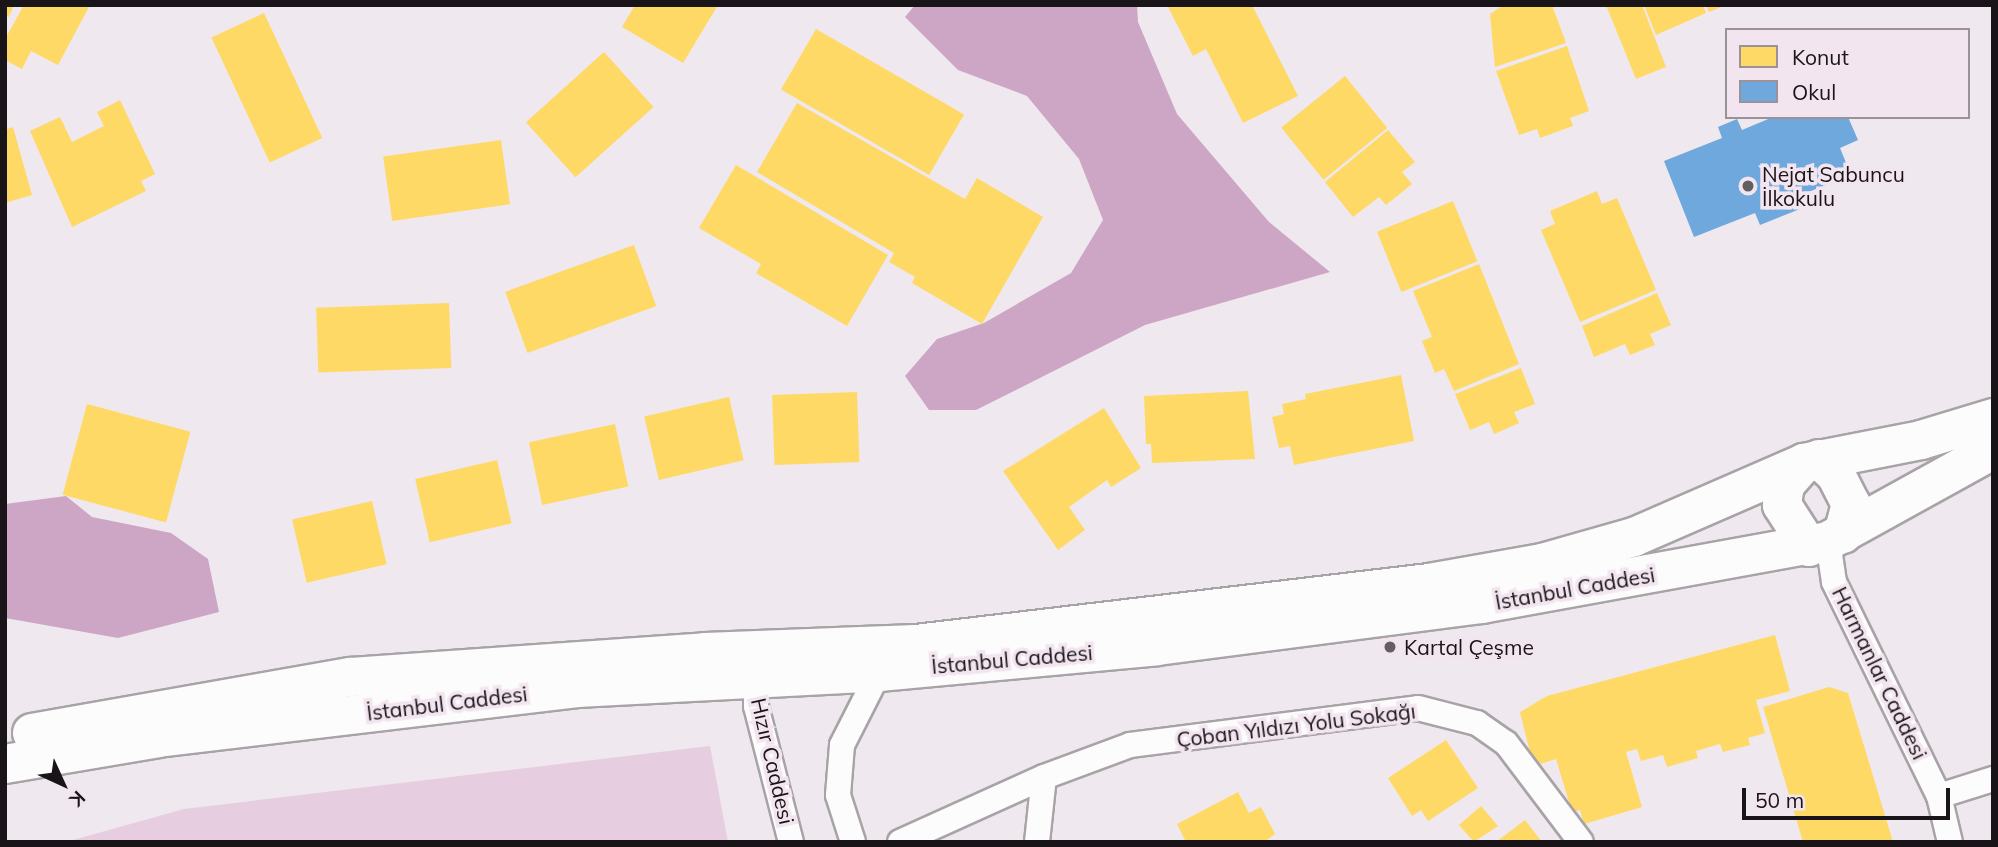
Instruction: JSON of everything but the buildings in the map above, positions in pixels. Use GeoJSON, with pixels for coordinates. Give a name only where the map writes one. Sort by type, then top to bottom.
{"type":"FeatureCollection","features":[{"type":"Feature","properties":{"kind":"main road","name":"İstanbul Caddesi"},"geometry":{"type":"LineString","coordinates":[[755,665],[1429,583],[1542,563],[1634,537],[1812,461],[1921,440],[1993,418]]}},
{"type":"Feature","properties":{"kind":"main road","name":"İstanbul Caddesi"},"geometry":{"type":"LineString","coordinates":[[6,757],[351,677],[755,665],[878,672],[1157,646],[1447,609],[1827,541],[1993,450]]}},
{"type":"Feature","properties":{"kind":"main road"},"geometry":{"type":"LineString","coordinates":[[1812,461],[1836,475],[1851,504],[1827,541],[1782,505],[1784,485],[1812,461]]}},
{"type":"Feature","properties":{"kind":"main road"},"geometry":{"type":"LineString","coordinates":[[1634,537],[1651,574]]}},
{"type":"Feature","properties":{"kind":"street","name":"Harmanlar Caddesi"},"geometry":{"type":"LineString","coordinates":[[1827,541],[1834,582],[1940,796],[1950,842]]}},
{"type":"Feature","properties":{"kind":"street","name":"Hızır Caddesi"},"geometry":{"type":"LineString","coordinates":[[755,665],[757,706],[791,842]]}},
{"type":"Feature","properties":{"kind":"street"},"geometry":{"type":"LineString","coordinates":[[853,842],[838,795],[842,746],[878,672]]}},
{"type":"Feature","properties":{"kind":"street","name":"Çoban Yıldızı Yolu Sokağı"},"geometry":{"type":"LineString","coordinates":[[900,842],[1044,777],[1130,745],[1418,708],[1477,723],[1506,743],[1581,842]]}},
{"type":"Feature","properties":{"kind":"street"},"geometry":{"type":"LineString","coordinates":[[1037,842],[1044,777]]}},
{"type":"Feature","properties":{"kind":"street"},"geometry":{"type":"LineString","coordinates":[[1940,796],[1993,779]]}},
{"type":"Feature","properties":{"kind":"shaded area"},"geometry":{"type":"Polygon","coordinates":[[[915,5],[1137,5],[1138,22],[1177,114],[1269,222],[1330,272],[1145,325],[976,410],[929,410],[905,376],[937,339],[984,323],[1071,273],[1103,220],[1079,159],[1027,96],[958,70],[905,17],[915,5]]]}},
{"type":"Feature","properties":{"kind":"shaded area"},"geometry":{"type":"Polygon","coordinates":[[[66,496],[92,517],[171,533],[208,559],[219,612],[118,638],[5,618],[5,504],[66,496]]]}},
{"type":"Feature","properties":{"kind":"shaded area"},"geometry":{"type":"Polygon","coordinates":[[[710,746],[728,842],[66,842],[184,809],[710,746]]]}},
{"type":"Feature","properties":{"kind":"place","name":"Nejat Sabuncu İlkokulu"},"geometry":{"type":"Point","coordinates":[1748,186]}},
{"type":"Feature","properties":{"kind":"place","name":"Kartal Çeşme"},"geometry":{"type":"Point","coordinates":[1390,647]}}]}
